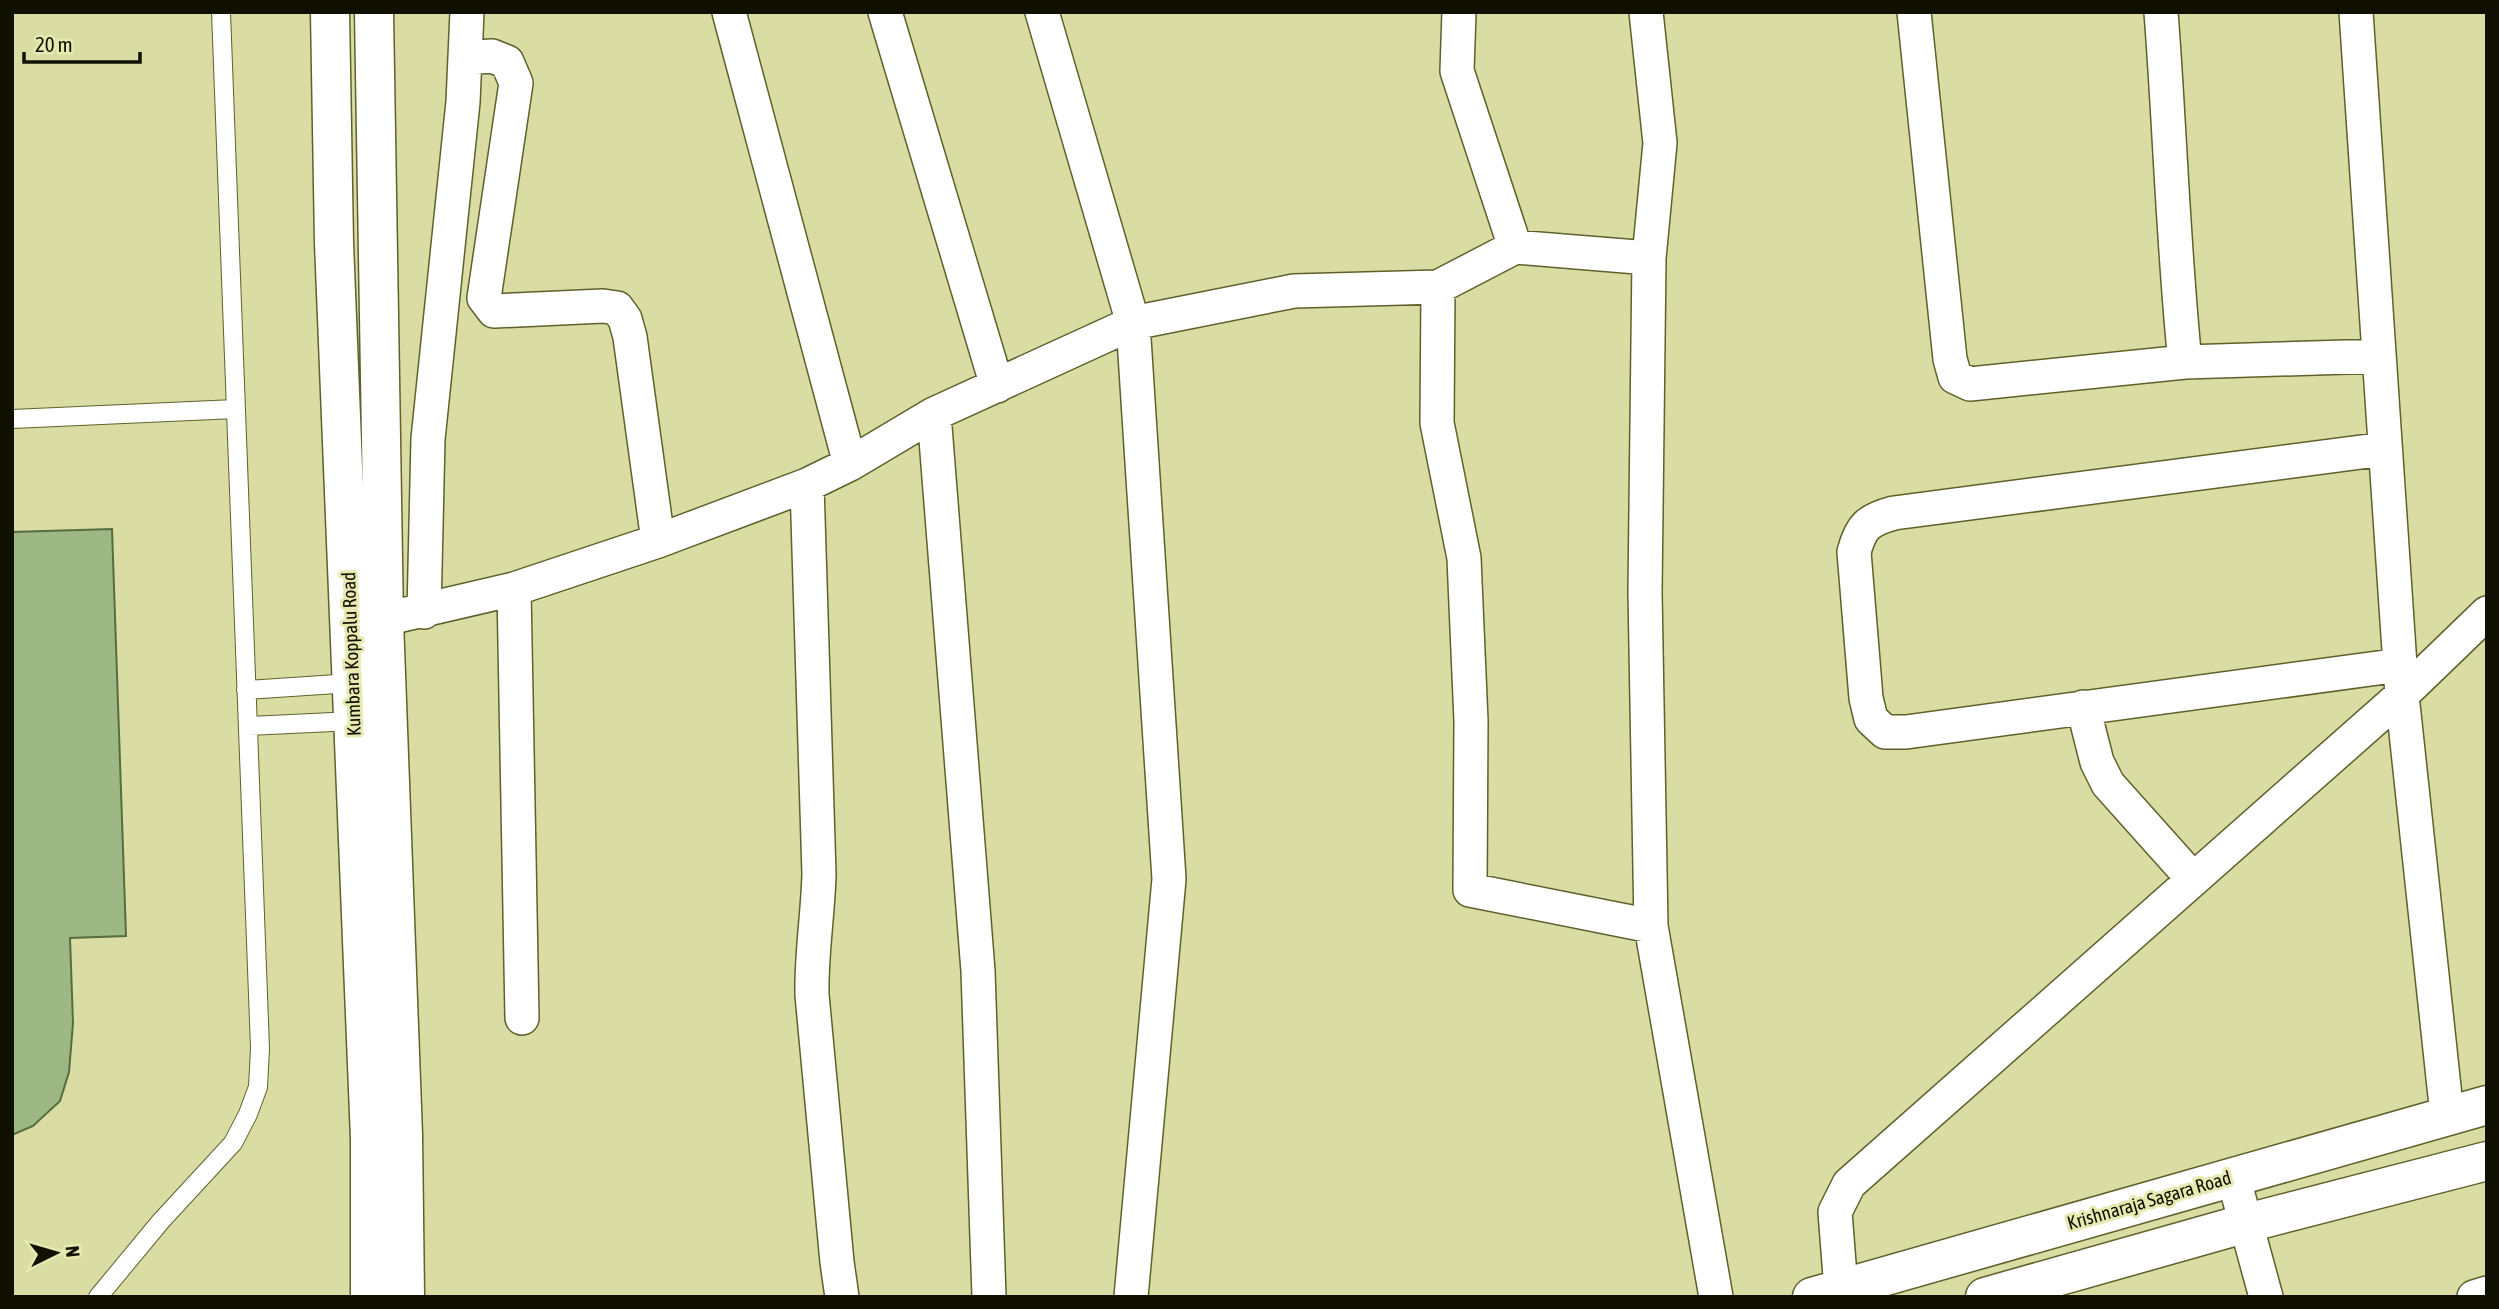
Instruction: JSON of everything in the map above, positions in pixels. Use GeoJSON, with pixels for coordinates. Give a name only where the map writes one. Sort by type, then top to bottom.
{"type":"FeatureCollection","features":[{"type":"Feature","properties":{"kind":"street","name":"Kumbara Koppalu Road"},"geometry":{"type":"LineString","coordinates":[[330,12],[334,243],[367,623],[403,1135],[405,1297]]}},
{"type":"Feature","properties":{"kind":"street","name":"Kumbara Koppalu Road"},"geometry":{"type":"LineString","coordinates":[[370,1297],[370,1139],[352,683],[367,623],[374,12]]}},
{"type":"Feature","properties":{"kind":"street"},"geometry":{"type":"LineString","coordinates":[[424,612],[428,439],[465,58],[467,12]]}},
{"type":"Feature","properties":{"kind":"street"},"geometry":{"type":"LineString","coordinates":[[729,12],[850,464]]}},
{"type":"Feature","properties":{"kind":"street"},"geometry":{"type":"LineString","coordinates":[[885,12],[997,386]]}},
{"type":"Feature","properties":{"kind":"street"},"geometry":{"type":"LineString","coordinates":[[1042,12],[1133,323],[1169,879],[1131,1297]]}},
{"type":"Feature","properties":{"kind":"street"},"geometry":{"type":"LineString","coordinates":[[1459,12],[1457,71],[1516,247]]}},
{"type":"Feature","properties":{"kind":"street"},"geometry":{"type":"LineString","coordinates":[[1646,12],[1660,143],[1649,257],[1645,592],[1651,926],[1716,1297]]}},
{"type":"Feature","properties":{"kind":"street"},"geometry":{"type":"LineString","coordinates":[[1914,12],[1950,359],[1955,377],[1970,384],[2185,362],[2379,356]]}},
{"type":"Feature","properties":{"kind":"street"},"geometry":{"type":"LineString","coordinates":[[2161,12],[2171,138],[2178,292],[2185,362]]}},
{"type":"Feature","properties":{"kind":"street"},"geometry":{"type":"LineString","coordinates":[[2356,12],[2401,680],[2447,1115]]}},
{"type":"Feature","properties":{"kind":"street"},"geometry":{"type":"LineString","coordinates":[[465,58],[492,56],[507,62],[516,83],[484,298],[494,311],[617,307],[625,319],[630,337],[658,541]]}},
{"type":"Feature","properties":{"kind":"street"},"geometry":{"type":"LineString","coordinates":[[367,623],[424,612],[514,589],[658,541],[807,485],[850,464],[934,414],[1133,323],[1294,290],[1438,287],[1516,247],[1649,257]]}},
{"type":"Feature","properties":{"kind":"street"},"geometry":{"type":"LineString","coordinates":[[1438,287],[1437,423],[1464,558],[1471,721],[1470,890],[1651,926]]}},
{"type":"Feature","properties":{"kind":"street"},"geometry":{"type":"LineString","coordinates":[[934,414],[978,971],[989,1297]]}},
{"type":"Feature","properties":{"kind":"street"},"geometry":{"type":"LineString","coordinates":[[2384,449],[1894,513],[1872,519],[1859,534],[1854,552],[1866,698],[1871,719],[1885,732],[1906,732],[2083,707],[2401,680]]}},
{"type":"Feature","properties":{"kind":"street"},"geometry":{"type":"LineString","coordinates":[[807,485],[819,874],[811,966],[812,995],[842,1297]]}},
{"type":"Feature","properties":{"kind":"street"},"geometry":{"type":"LineString","coordinates":[[514,589],[522,1018]]}},
{"type":"Feature","properties":{"kind":"street"},"geometry":{"type":"LineString","coordinates":[[1827,1293],[1835,1212],[1849,1184],[2193,879],[2401,680],[2487,613]]}},
{"type":"Feature","properties":{"kind":"street"},"geometry":{"type":"LineString","coordinates":[[2083,707],[2097,762],[2108,784],[2193,879]]}},
{"type":"Feature","properties":{"kind":"street","name":"Krishnaraja Sagara Road"},"geometry":{"type":"LineString","coordinates":[[1827,1293],[2487,1105]]}},
{"type":"Feature","properties":{"kind":"street"},"geometry":{"type":"LineString","coordinates":[[1985,1297],[2246,1223],[2487,1161]]}},
{"type":"Feature","properties":{"kind":"street"},"geometry":{"type":"LineString","coordinates":[[2233,1176],[2266,1297]]}},
{"type":"Feature","properties":{"kind":"street"},"geometry":{"type":"LineString","coordinates":[[2473,1297],[2487,1293]]}},
{"type":"Feature","properties":{"kind":"lane"},"geometry":{"type":"LineString","coordinates":[[98,1297],[233,1143],[258,1087],[260,1034],[221,12]]}},
{"type":"Feature","properties":{"kind":"lane"},"geometry":{"type":"LineString","coordinates":[[12,419],[236,410]]}},
{"type":"Feature","properties":{"kind":"lane"},"geometry":{"type":"LineString","coordinates":[[246,690],[352,683]]}},
{"type":"Feature","properties":{"kind":"lane"},"geometry":{"type":"LineString","coordinates":[[248,726],[354,721]]}},
{"type":"Feature","properties":{"kind":"building"},"geometry":{"type":"Polygon","coordinates":[[[112,529],[126,936],[70,938],[73,1023],[69,1072],[60,1101],[33,1126],[12,1135],[12,532],[112,529]]]}}]}
